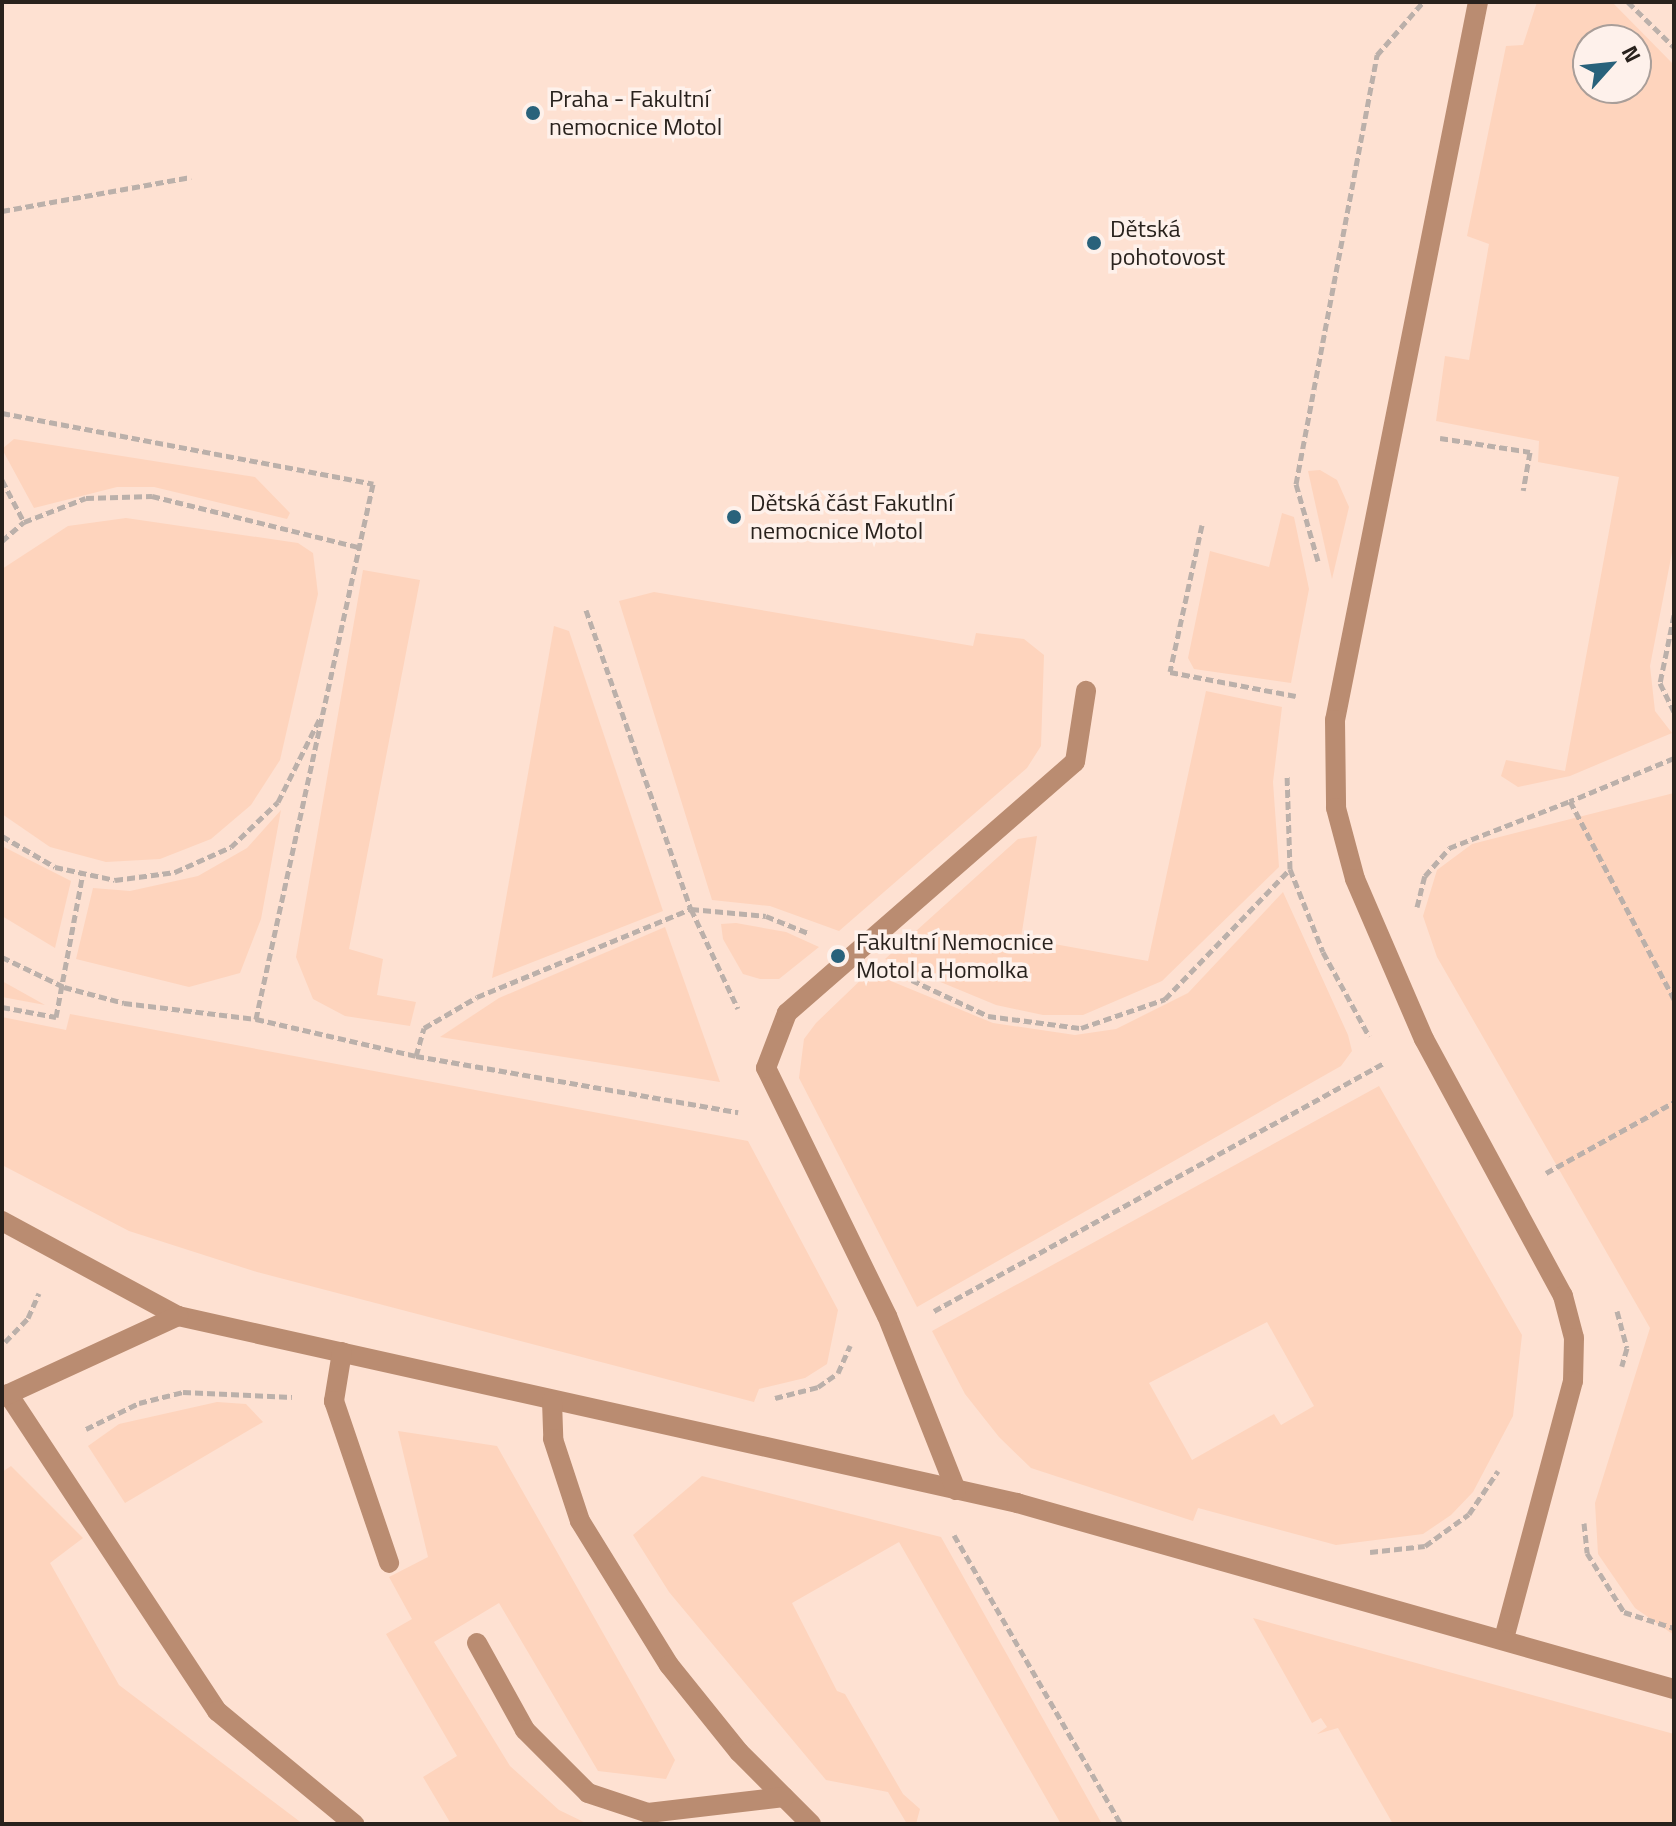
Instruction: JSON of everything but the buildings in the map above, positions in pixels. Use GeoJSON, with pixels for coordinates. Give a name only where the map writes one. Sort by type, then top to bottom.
{"type":"FeatureCollection","features":[{"type":"Feature","properties":{"kind":"lane"},"geometry":{"type":"LineString","coordinates":[[1478,2],[1385,444],[1335,720],[1335,764],[1336,808],[1355,879],[1424,1039],[1563,1296],[1574,1338],[1573,1381],[1504,1639]]}},
{"type":"Feature","properties":{"kind":"lane"},"geometry":{"type":"LineString","coordinates":[[956,1490],[887,1316],[786,1118],[766,1068],[787,1013],[1075,762],[1086,691]]}},
{"type":"Feature","properties":{"kind":"lane"},"geometry":{"type":"LineString","coordinates":[[2,1221],[178,1316],[956,1490],[1504,1639],[1674,1689]]}},
{"type":"Feature","properties":{"kind":"lane"},"geometry":{"type":"LineString","coordinates":[[178,1316],[5,1396],[41,1444],[217,1711],[354,1824]]}},
{"type":"Feature","properties":{"kind":"lane"},"geometry":{"type":"LineString","coordinates":[[342,1352],[334,1401],[389,1563]]}},
{"type":"Feature","properties":{"kind":"lane"},"geometry":{"type":"LineString","coordinates":[[552,1401],[553,1439],[580,1521],[669,1665],[811,1824]]}},
{"type":"Feature","properties":{"kind":"lane"},"geometry":{"type":"LineString","coordinates":[[477,1643],[525,1730],[588,1793],[648,1813],[784,1797]]}},
{"type":"Feature","properties":{"kind":"path"},"geometry":{"type":"LineString","coordinates":[[1322,575],[1296,484],[1377,55],[1423,2]]}},
{"type":"Feature","properties":{"kind":"path"},"geometry":{"type":"LineString","coordinates":[[1628,2],[1674,47]]}},
{"type":"Feature","properties":{"kind":"path"},"geometry":{"type":"LineString","coordinates":[[2,211],[191,177]]}},
{"type":"Feature","properties":{"kind":"path"},"geometry":{"type":"LineString","coordinates":[[2,413],[373,484],[256,1019]]}},
{"type":"Feature","properties":{"kind":"path"},"geometry":{"type":"LineString","coordinates":[[1440,438],[1530,452],[1523,490]]}},
{"type":"Feature","properties":{"kind":"path"},"geometry":{"type":"LineString","coordinates":[[2,480],[24,522]]}},
{"type":"Feature","properties":{"kind":"path"},"geometry":{"type":"LineString","coordinates":[[2,541],[24,522],[86,498],[152,496],[358,547]]}},
{"type":"Feature","properties":{"kind":"path"},"geometry":{"type":"LineString","coordinates":[[1202,525],[1170,672],[1301,697]]}},
{"type":"Feature","properties":{"kind":"path"},"geometry":{"type":"LineString","coordinates":[[586,610],[691,909],[766,1068]]}},
{"type":"Feature","properties":{"kind":"path"},"geometry":{"type":"LineString","coordinates":[[1674,615],[1660,683],[1674,712]]}},
{"type":"Feature","properties":{"kind":"path"},"geometry":{"type":"LineString","coordinates":[[1298,711],[1303,682]]}},
{"type":"Feature","properties":{"kind":"path"},"geometry":{"type":"LineString","coordinates":[[2,836],[55,867],[115,880],[175,872],[231,847],[278,802],[324,708]]}},
{"type":"Feature","properties":{"kind":"path"},"geometry":{"type":"LineString","coordinates":[[1674,758],[1570,801],[1674,999]]}},
{"type":"Feature","properties":{"kind":"path"},"geometry":{"type":"LineString","coordinates":[[1289,766],[1290,869],[1323,952],[1392,1076]]}},
{"type":"Feature","properties":{"kind":"path"},"geometry":{"type":"LineString","coordinates":[[893,971],[988,1016],[1081,1028],[1165,999],[1290,869]]}},
{"type":"Feature","properties":{"kind":"path"},"geometry":{"type":"LineString","coordinates":[[2,1007],[56,1017],[83,873]]}},
{"type":"Feature","properties":{"kind":"path"},"geometry":{"type":"LineString","coordinates":[[416,1056],[424,1028],[477,997],[691,909],[766,916],[815,935]]}},
{"type":"Feature","properties":{"kind":"path"},"geometry":{"type":"LineString","coordinates":[[2,957],[64,987],[124,1003],[256,1019],[416,1056],[786,1118]]}},
{"type":"Feature","properties":{"kind":"path"},"geometry":{"type":"LineString","coordinates":[[930,1313],[1384,1063]]}},
{"type":"Feature","properties":{"kind":"path"},"geometry":{"type":"LineString","coordinates":[[1546,1173],[1674,1102]]}},
{"type":"Feature","properties":{"kind":"path"},"geometry":{"type":"LineString","coordinates":[[2,1343],[28,1318],[39,1287]]}},
{"type":"Feature","properties":{"kind":"path"},"geometry":{"type":"LineString","coordinates":[[775,1398],[797,1397],[838,1373],[851,1332]]}},
{"type":"Feature","properties":{"kind":"path"},"geometry":{"type":"LineString","coordinates":[[41,1444],[183,1392],[334,1401]]}},
{"type":"Feature","properties":{"kind":"path"},"geometry":{"type":"LineString","coordinates":[[1361,1552],[1425,1546],[1469,1514],[1501,1466]]}},
{"type":"Feature","properties":{"kind":"path"},"geometry":{"type":"LineString","coordinates":[[946,1521],[1121,1824]]}},
{"type":"Feature","properties":{"kind":"shaded area","name":"Fakultní Nemocnice Motol a Homolka"},"geometry":{"type":"Polygon","coordinates":[[[2,2],[1674,2],[1674,1824],[2,1824],[2,2]]]}},
{"type":"Feature","properties":{"kind":"shaded area"},"geometry":{"type":"Polygon","coordinates":[[[1537,2],[1612,2],[1634,24],[1572,24],[1572,104],[1652,104],[1652,43],[1674,65],[1674,542],[1650,666],[1655,711],[1672,733],[1570,776],[1518,787],[1501,776],[1506,760],[1565,771],[1619,477],[1538,462],[1539,441],[1436,421],[1445,356],[1469,360],[1489,244],[1467,236],[1506,46],[1523,45],[1537,2]]]}},
{"type":"Feature","properties":{"kind":"shaded area"},"geometry":{"type":"Polygon","coordinates":[[[14,439],[255,477],[290,513],[287,519],[154,487],[117,487],[34,508],[2,449],[14,439]]]}},
{"type":"Feature","properties":{"kind":"shaded area"},"geometry":{"type":"Polygon","coordinates":[[[1320,470],[1337,480],[1349,507],[1332,579],[1308,471],[1320,470]]]}},
{"type":"Feature","properties":{"kind":"shaded area"},"geometry":{"type":"Polygon","coordinates":[[[1282,513],[1294,517],[1309,589],[1291,683],[1194,669],[1188,658],[1210,551],[1269,567],[1282,513]]]}},
{"type":"Feature","properties":{"kind":"shaded area"},"geometry":{"type":"Polygon","coordinates":[[[126,518],[298,543],[313,553],[318,594],[280,760],[251,805],[211,839],[160,859],[106,862],[50,847],[2,814],[2,569],[68,526],[126,518]]]}},
{"type":"Feature","properties":{"kind":"shaded area"},"geometry":{"type":"Polygon","coordinates":[[[363,570],[420,580],[349,949],[383,959],[377,995],[416,1002],[410,1026],[345,1016],[313,999],[296,957],[363,570]]]}},
{"type":"Feature","properties":{"kind":"shaded area"},"geometry":{"type":"Polygon","coordinates":[[[654,592],[973,646],[976,633],[1024,639],[1044,655],[1041,746],[1027,768],[839,931],[770,906],[712,900],[619,601],[654,592]]]}},
{"type":"Feature","properties":{"kind":"shaded area"},"geometry":{"type":"Polygon","coordinates":[[[554,626],[569,631],[663,911],[492,978],[554,626]]]}},
{"type":"Feature","properties":{"kind":"shaded area"},"geometry":{"type":"Polygon","coordinates":[[[1206,691],[1282,707],[1273,782],[1279,867],[1162,981],[1083,1015],[1043,1015],[996,1005],[885,959],[1018,839],[1037,836],[1021,938],[1148,961],[1206,691]]]}},
{"type":"Feature","properties":{"kind":"shaded area"},"geometry":{"type":"Polygon","coordinates":[[[1674,793],[1674,1635],[1635,1608],[1598,1554],[1595,1503],[1650,1328],[1437,957],[1423,916],[1437,870],[1472,844],[1674,793]]]}},
{"type":"Feature","properties":{"kind":"shaded area"},"geometry":{"type":"Polygon","coordinates":[[[281,810],[261,919],[240,973],[189,987],[76,959],[93,888],[130,891],[198,876],[247,848],[281,810]]]}},
{"type":"Feature","properties":{"kind":"shaded area"},"geometry":{"type":"Polygon","coordinates":[[[2,846],[71,881],[55,948],[2,916],[2,846]]]}},
{"type":"Feature","properties":{"kind":"shaded area"},"geometry":{"type":"Polygon","coordinates":[[[1283,892],[1348,1035],[1352,1051],[1341,1066],[917,1307],[799,1078],[804,1039],[816,1023],[869,972],[993,1023],[1075,1035],[1116,1029],[1188,993],[1283,892]]]}},
{"type":"Feature","properties":{"kind":"shaded area"},"geometry":{"type":"Polygon","coordinates":[[[736,923],[786,932],[819,947],[779,979],[760,979],[743,974],[723,939],[721,924],[736,923]]]}},
{"type":"Feature","properties":{"kind":"shaded area"},"geometry":{"type":"Polygon","coordinates":[[[665,927],[720,1082],[440,1037],[499,998],[665,927]]]}},
{"type":"Feature","properties":{"kind":"shaded area"},"geometry":{"type":"Polygon","coordinates":[[[2,981],[45,1005],[2,997],[2,981]]]}},
{"type":"Feature","properties":{"kind":"shaded area"},"geometry":{"type":"Polygon","coordinates":[[[70,1014],[748,1141],[838,1310],[827,1364],[805,1378],[759,1389],[754,1402],[257,1272],[129,1231],[2,1165],[2,1017],[66,1030],[70,1014]]]}},
{"type":"Feature","properties":{"kind":"shaded area"},"geometry":{"type":"Polygon","coordinates":[[[1379,1086],[1522,1335],[1513,1416],[1473,1492],[1451,1515],[1423,1534],[1336,1545],[1198,1508],[1193,1521],[1031,1468],[999,1437],[965,1394],[932,1331],[1379,1086]],[[1267,1322],[1149,1383],[1192,1460],[1274,1414],[1281,1425],[1314,1406],[1267,1322]]]}},
{"type":"Feature","properties":{"kind":"shaded area"},"geometry":{"type":"Polygon","coordinates":[[[217,1402],[246,1404],[263,1422],[125,1503],[88,1446],[119,1424],[217,1402]]]}},
{"type":"Feature","properties":{"kind":"shaded area"},"geometry":{"type":"Polygon","coordinates":[[[398,1431],[497,1446],[675,1760],[666,1779],[598,1771],[499,1603],[434,1642],[510,1766],[559,1810],[588,1824],[451,1824],[423,1777],[457,1756],[386,1634],[412,1619],[389,1577],[428,1557],[398,1431]]]}},
{"type":"Feature","properties":{"kind":"shaded area"},"geometry":{"type":"Polygon","coordinates":[[[11,1466],[83,1538],[50,1563],[119,1685],[303,1824],[2,1824],[2,1472],[11,1466]]]}},
{"type":"Feature","properties":{"kind":"shaded area"},"geometry":{"type":"Polygon","coordinates":[[[702,1476],[941,1537],[1102,1824],[1061,1824],[899,1542],[792,1603],[837,1691],[845,1694],[903,1794],[920,1809],[916,1824],[907,1824],[888,1792],[826,1780],[669,1592],[633,1535],[702,1476]]]}},
{"type":"Feature","properties":{"kind":"shaded area"},"geometry":{"type":"Polygon","coordinates":[[[1253,1618],[1674,1734],[1674,1824],[1393,1824],[1338,1728],[1317,1734],[1327,1727],[1321,1718],[1312,1723],[1253,1618]]]}},
{"type":"Feature","properties":{"kind":"place","name":"Praha - Fakultní nemocnice Motol"},"geometry":{"type":"Point","coordinates":[533,113]}},
{"type":"Feature","properties":{"kind":"place","name":"Dětská pohotovost"},"geometry":{"type":"Point","coordinates":[1094,243]}},
{"type":"Feature","properties":{"kind":"place","name":"Dětská část Fakutlní nemocnice Motol"},"geometry":{"type":"Point","coordinates":[734,517]}},
{"type":"Feature","properties":{"kind":"place","name":"Fakultní Nemocnice Motol a Homolka"},"geometry":{"type":"Point","coordinates":[838,956]}}]}
